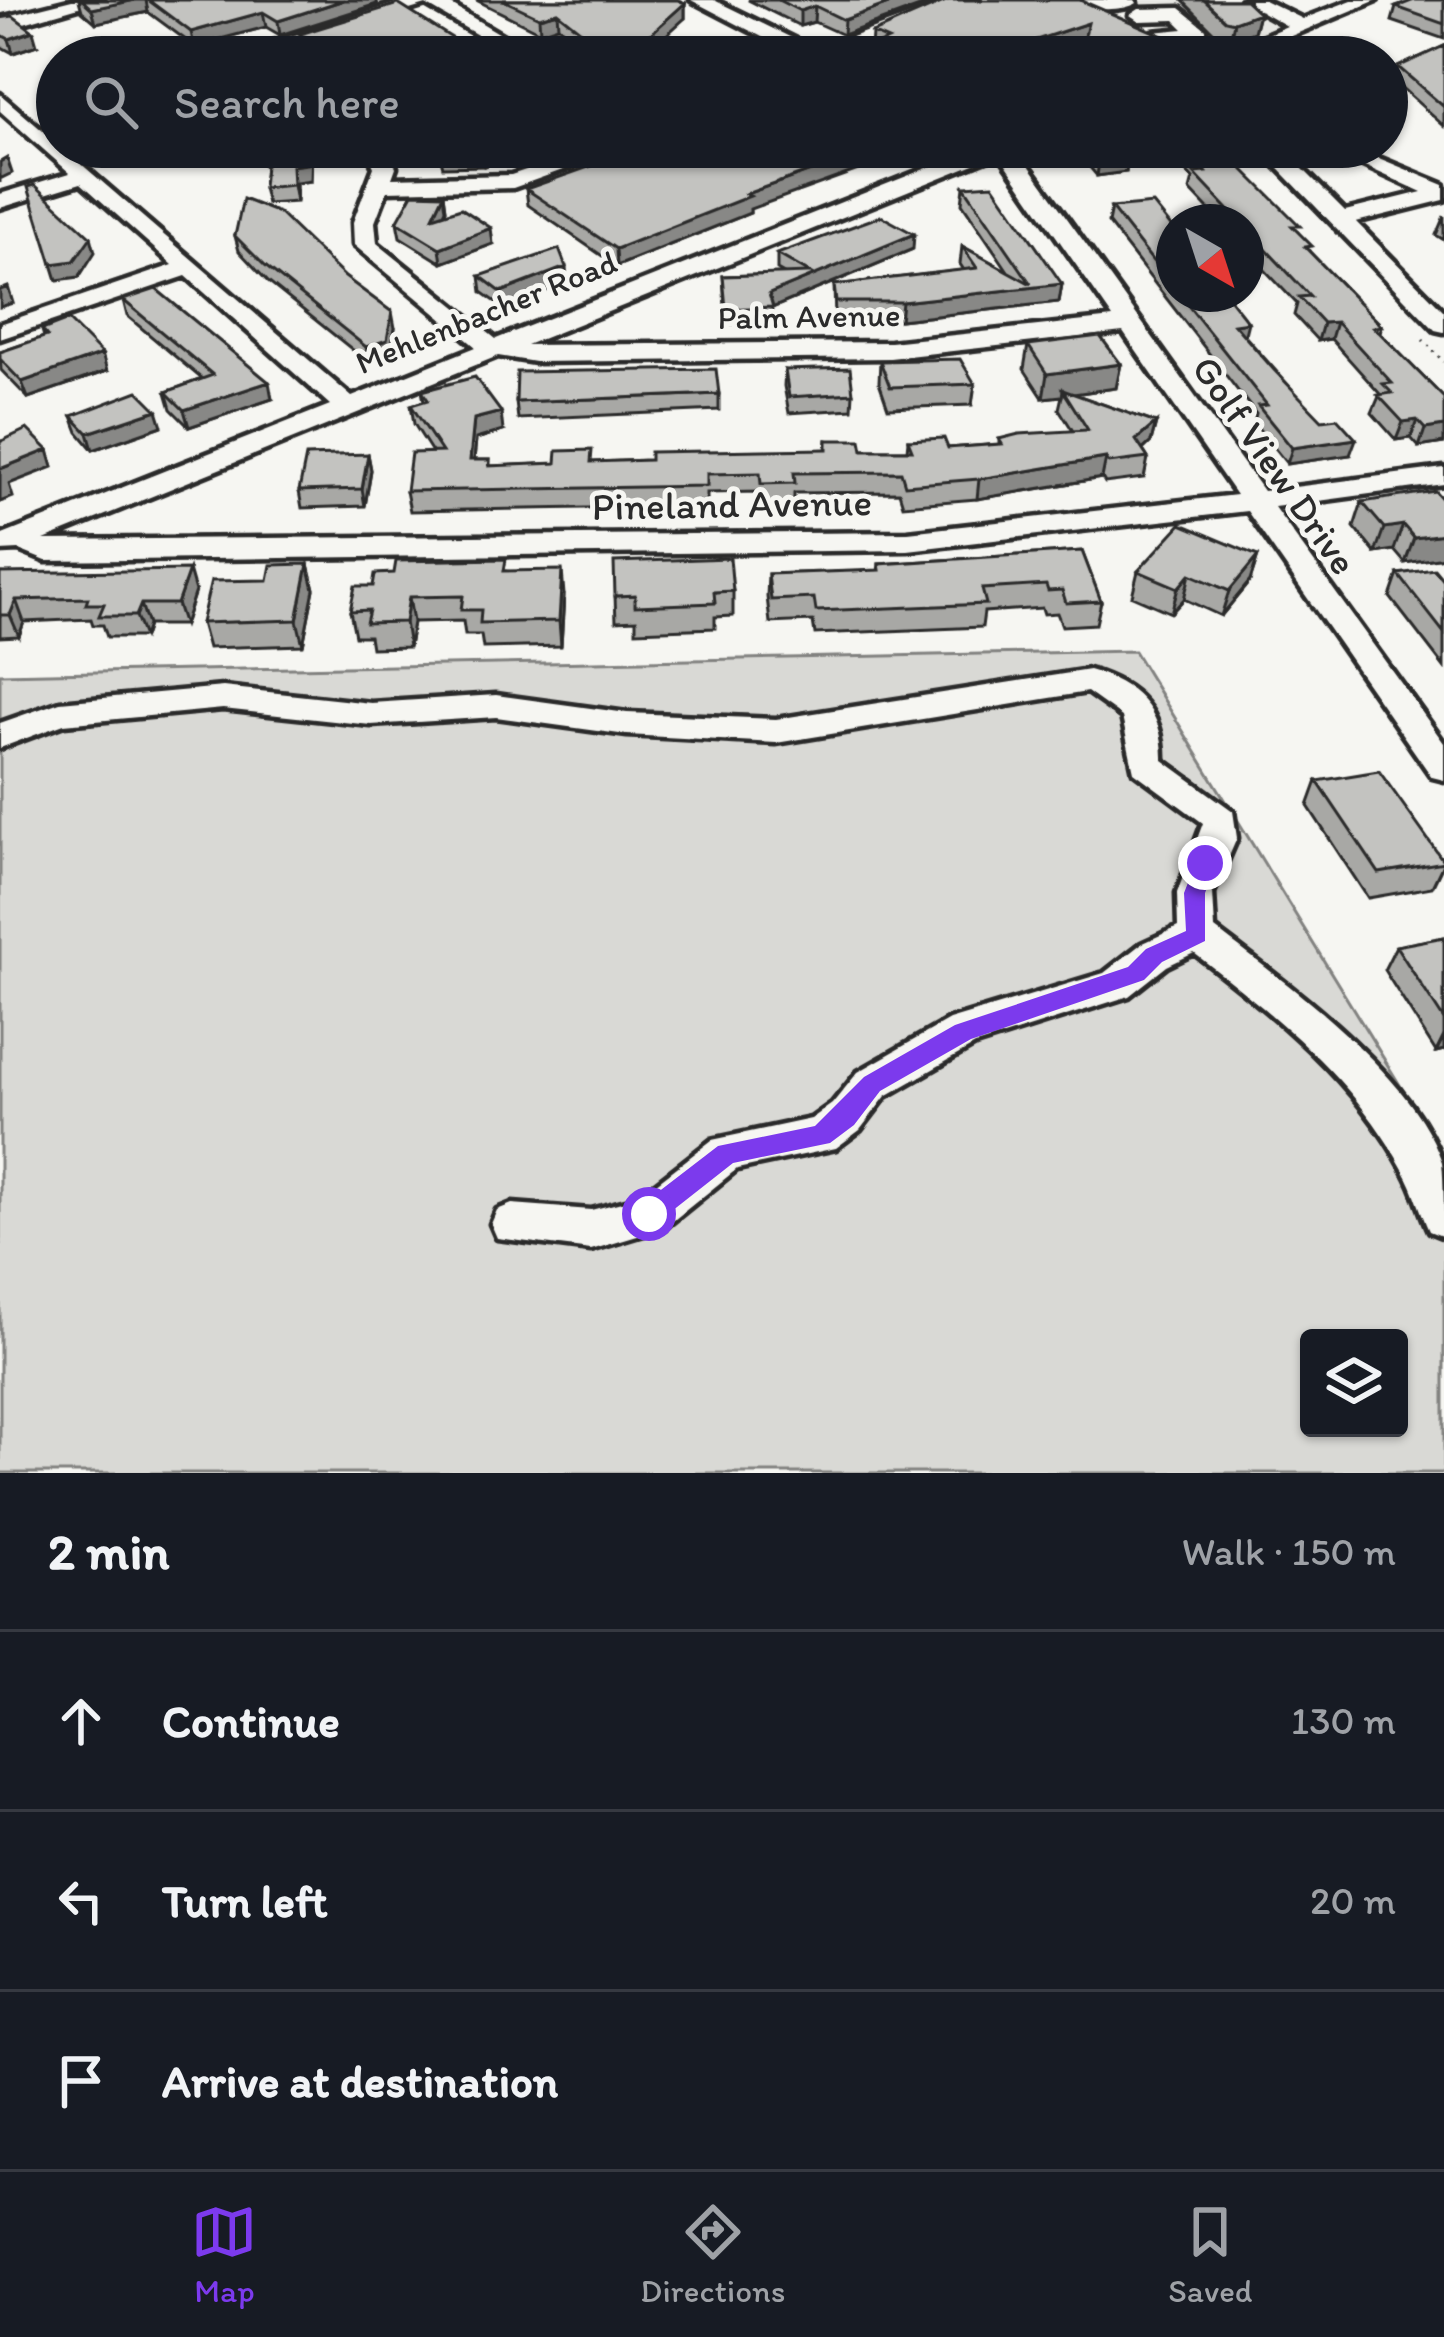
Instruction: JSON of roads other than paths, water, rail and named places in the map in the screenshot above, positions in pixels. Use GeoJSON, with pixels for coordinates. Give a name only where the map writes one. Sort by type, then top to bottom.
{"type":"FeatureCollection","features":[{"type":"Feature","properties":{"kind":"street"},"geometry":{"type":"LineString","coordinates":[[0,24],[40,6],[94,0]]}},
{"type":"Feature","properties":{"kind":"street"},"geometry":{"type":"LineString","coordinates":[[310,36],[428,0],[492,36]]}},
{"type":"Feature","properties":{"kind":"street"},"geometry":{"type":"LineString","coordinates":[[700,0],[773,36]]}},
{"type":"Feature","properties":{"kind":"street"},"geometry":{"type":"LineString","coordinates":[[873,36],[970,0]]}},
{"type":"Feature","properties":{"kind":"street"},"geometry":{"type":"LineString","coordinates":[[1250,0],[1302,26]]}},
{"type":"Feature","properties":{"kind":"street"},"geometry":{"type":"LineString","coordinates":[[1277,36],[1368,0]]}},
{"type":"Feature","properties":{"kind":"street"},"geometry":{"type":"LineString","coordinates":[[1078,2],[1131,6],[1180,14],[1199,33],[1160,36],[1131,6]]}},
{"type":"Feature","properties":{"kind":"street"},"geometry":{"type":"LineString","coordinates":[[1,103],[36,133]]}},
{"type":"Feature","properties":{"kind":"street"},"geometry":{"type":"LineString","coordinates":[[76,168],[347,406]]}},
{"type":"Feature","properties":{"kind":"street"},"geometry":{"type":"LineString","coordinates":[[385,168],[364,222],[365,245],[492,348]]}},
{"type":"Feature","properties":{"kind":"street"},"geometry":{"type":"LineString","coordinates":[[380,185],[513,181],[552,168]]}},
{"type":"Feature","properties":{"kind":"street","name":"Mehlenbacher Road"},"geometry":{"type":"LineString","coordinates":[[10,543],[949,168]]}},
{"type":"Feature","properties":{"kind":"street","name":"Golf View Drive"},"geometry":{"type":"LineString","coordinates":[[1017,168],[1444,768]]}},
{"type":"Feature","properties":{"kind":"street"},"geometry":{"type":"LineString","coordinates":[[1291,168],[1444,325]]}},
{"type":"Feature","properties":{"kind":"street"},"geometry":{"type":"LineString","coordinates":[[1384,168],[1444,193]]}},
{"type":"Feature","properties":{"kind":"street"},"geometry":{"type":"LineString","coordinates":[[0,201],[85,176]]}},
{"type":"Feature","properties":{"kind":"street"},"geometry":{"type":"LineString","coordinates":[[1341,219],[1444,193]]}},
{"type":"Feature","properties":{"kind":"street"},"geometry":{"type":"LineString","coordinates":[[0,332],[190,267]]}},
{"type":"Feature","properties":{"kind":"street","name":"Palm Avenue"},"geometry":{"type":"LineString","coordinates":[[492,348],[535,354],[890,350],[1128,325]]}},
{"type":"Feature","properties":{"kind":"street","name":"Pineland Avenue"},"geometry":{"type":"LineString","coordinates":[[10,543],[46,553],[908,541],[1444,476]]}},
{"type":"Feature","properties":{"kind":"street"},"geometry":{"type":"LineString","coordinates":[[0,736],[60,713],[223,698],[371,714],[496,706],[627,724],[776,731],[1089,681],[1127,698],[1148,731],[1146,763],[1153,772],[1205,800],[1221,820],[1219,838],[1195,893],[1197,935]]}},
{"type":"Feature","properties":{"kind":"street"},"geometry":{"type":"LineString","coordinates":[[1197,935],[1272,990],[1337,1056],[1419,1152],[1444,1217]]}},
{"type":"Feature","properties":{"kind":"street"},"geometry":{"type":"LineString","coordinates":[[512,1224],[591,1230],[649,1214],[727,1154],[821,1135],[845,1117],[872,1084],[963,1032],[1115,985],[1154,956],[1197,935]]}}]}
